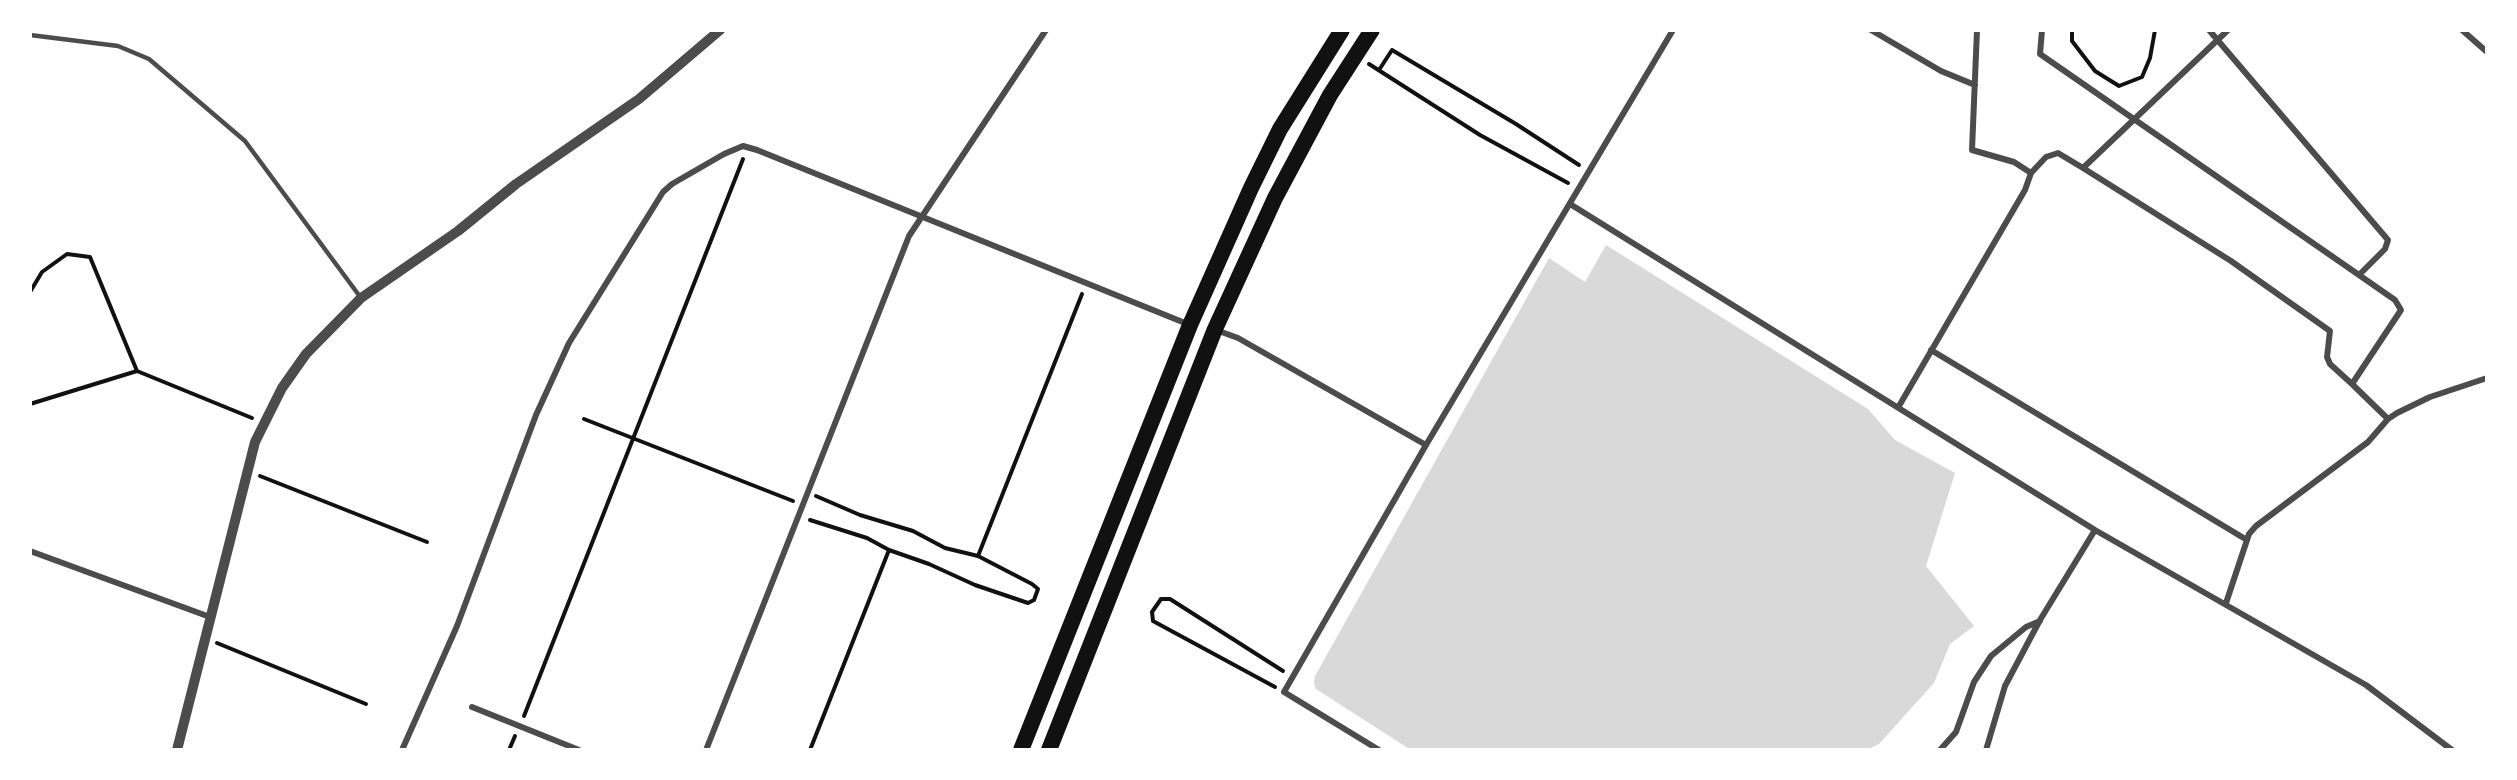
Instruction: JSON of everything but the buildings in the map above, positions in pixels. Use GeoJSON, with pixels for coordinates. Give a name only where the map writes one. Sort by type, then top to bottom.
{"type":"FeatureCollection","features":[{"type":"Feature","properties":{"kind":"highway"},"geometry":{"type":"LineString","coordinates":[[1021,750],[1190,325],[1251,188],[1280,129],[1342,30]]}},
{"type":"Feature","properties":{"kind":"highway"},"geometry":{"type":"LineString","coordinates":[[1048,750],[1215,329],[1275,198],[1330,95],[1372,30]]}},
{"type":"Feature","properties":{"kind":"street"},"geometry":{"type":"LineString","coordinates":[[177,750],[255,442],[282,387],[306,354],[362,298],[458,231],[516,184],[639,99],[720,30]]}},
{"type":"Feature","properties":{"kind":"street"},"geometry":{"type":"LineString","coordinates":[[706,750],[909,236],[920,216],[1046,30]]}},
{"type":"Feature","properties":{"kind":"street"},"geometry":{"type":"LineString","coordinates":[[1378,750],[1284,692],[1426,445],[1673,30]]}},
{"type":"Feature","properties":{"kind":"street"},"geometry":{"type":"LineString","coordinates":[[1871,30],[1941,70],[1975,85]]}},
{"type":"Feature","properties":{"kind":"street"},"geometry":{"type":"LineString","coordinates":[[1977,30],[1972,150],[2014,162],[2031,173]]}},
{"type":"Feature","properties":{"kind":"street"},"geometry":{"type":"LineString","coordinates":[[2042,30],[2040,54],[2396,300],[2401,310],[2400,316],[2352,384]]}},
{"type":"Feature","properties":{"kind":"street"},"geometry":{"type":"LineString","coordinates":[[2209,30],[2385,234],[2388,245],[2359,275]]}},
{"type":"Feature","properties":{"kind":"street"},"geometry":{"type":"LineString","coordinates":[[2083,168],[2132,118],[2228,30]]}},
{"type":"Feature","properties":{"kind":"street"},"geometry":{"type":"LineString","coordinates":[[2462,30],[2487,52]]}},
{"type":"Feature","properties":{"kind":"street"},"geometry":{"type":"LineString","coordinates":[[402,750],[457,626],[536,415],[569,343],[663,192],[672,184],[724,154],[743,146],[749,148],[1190,325]]}},
{"type":"Feature","properties":{"kind":"street"},"geometry":{"type":"LineString","coordinates":[[1899,406],[2025,190],[2031,173],[2046,158],[2058,153],[2231,261],[2330,331],[2327,357],[2330,364],[2388,419]]}},
{"type":"Feature","properties":{"kind":"street"},"geometry":{"type":"LineString","coordinates":[[1570,204],[1899,406],[2095,530],[2366,685],[2452,750]]}},
{"type":"Feature","properties":{"kind":"street"},"geometry":{"type":"LineString","coordinates":[[1215,329],[1239,338],[1426,445]]}},
{"type":"Feature","properties":{"kind":"street"},"geometry":{"type":"LineString","coordinates":[[1931,350],[2247,540]]}},
{"type":"Feature","properties":{"kind":"street"},"geometry":{"type":"LineString","coordinates":[[2226,603],[2247,540],[2256,526],[2368,442],[2388,419],[2430,397],[2487,378]]}},
{"type":"Feature","properties":{"kind":"street"},"geometry":{"type":"LineString","coordinates":[[1986,750],[2005,686],[2040,620],[2095,530]]}},
{"type":"Feature","properties":{"kind":"street"},"geometry":{"type":"LineString","coordinates":[[30,552],[210,617]]}},
{"type":"Feature","properties":{"kind":"street"},"geometry":{"type":"LineString","coordinates":[[1940,750],[1956,732],[1974,682],[1991,656],[2026,627],[2040,620]]}},
{"type":"Feature","properties":{"kind":"street"},"geometry":{"type":"LineString","coordinates":[[472,706],[579,750]]}},
{"type":"Feature","properties":{"kind":"lane"},"geometry":{"type":"LineString","coordinates":[[30,35],[118,46],[149,59],[245,141],[362,298]]}},
{"type":"Feature","properties":{"kind":"path"},"geometry":{"type":"LineString","coordinates":[[2072,30],[2072,41],[2095,71],[2119,86],[2142,77],[2150,58],[2155,30]]}},
{"type":"Feature","properties":{"kind":"path"},"geometry":{"type":"LineString","coordinates":[[1379,70],[1392,50],[1516,124],[1589,172]]}},
{"type":"Feature","properties":{"kind":"path"},"geometry":{"type":"LineString","coordinates":[[1355,55],[1480,135],[1579,189]]}},
{"type":"Feature","properties":{"kind":"path"},"geometry":{"type":"LineString","coordinates":[[509,750],[749,148]]}},
{"type":"Feature","properties":{"kind":"path"},"geometry":{"type":"LineString","coordinates":[[30,292],[42,272],[67,254],[90,257],[137,371]]}},
{"type":"Feature","properties":{"kind":"path"},"geometry":{"type":"LineString","coordinates":[[978,556],[1087,282]]}},
{"type":"Feature","properties":{"kind":"path"},"geometry":{"type":"LineString","coordinates":[[30,404],[137,371],[243,414]]}},
{"type":"Feature","properties":{"kind":"path"},"geometry":{"type":"LineString","coordinates":[[584,419],[802,504]]}},
{"type":"Feature","properties":{"kind":"path"},"geometry":{"type":"LineString","coordinates":[[247,471],[427,542]]}},
{"type":"Feature","properties":{"kind":"path"},"geometry":{"type":"LineString","coordinates":[[798,516],[867,538],[888,550],[929,564],[975,585],[1028,603],[1034,600],[1038,589],[1032,584],[978,556],[945,548],[913,531],[860,515],[808,492]]}},
{"type":"Feature","properties":{"kind":"path"},"geometry":{"type":"LineString","coordinates":[[810,750],[888,550]]}},
{"type":"Feature","properties":{"kind":"path"},"geometry":{"type":"LineString","coordinates":[[1284,692],[1153,621],[1151,615],[1157,602],[1170,598],[1292,677]]}},
{"type":"Feature","properties":{"kind":"path"},"geometry":{"type":"LineString","coordinates":[[205,638],[366,704]]}},
{"type":"Feature","properties":{"kind":"shaded area"},"geometry":{"type":"Polygon","coordinates":[[[1606,245],[1868,409],[1895,440],[1955,473],[1926,566],[1974,626],[1950,644],[1934,683],[1879,744],[1866,750],[1411,750],[1316,689],[1315,676],[1549,258],[1585,282],[1606,245]]]}}]}
